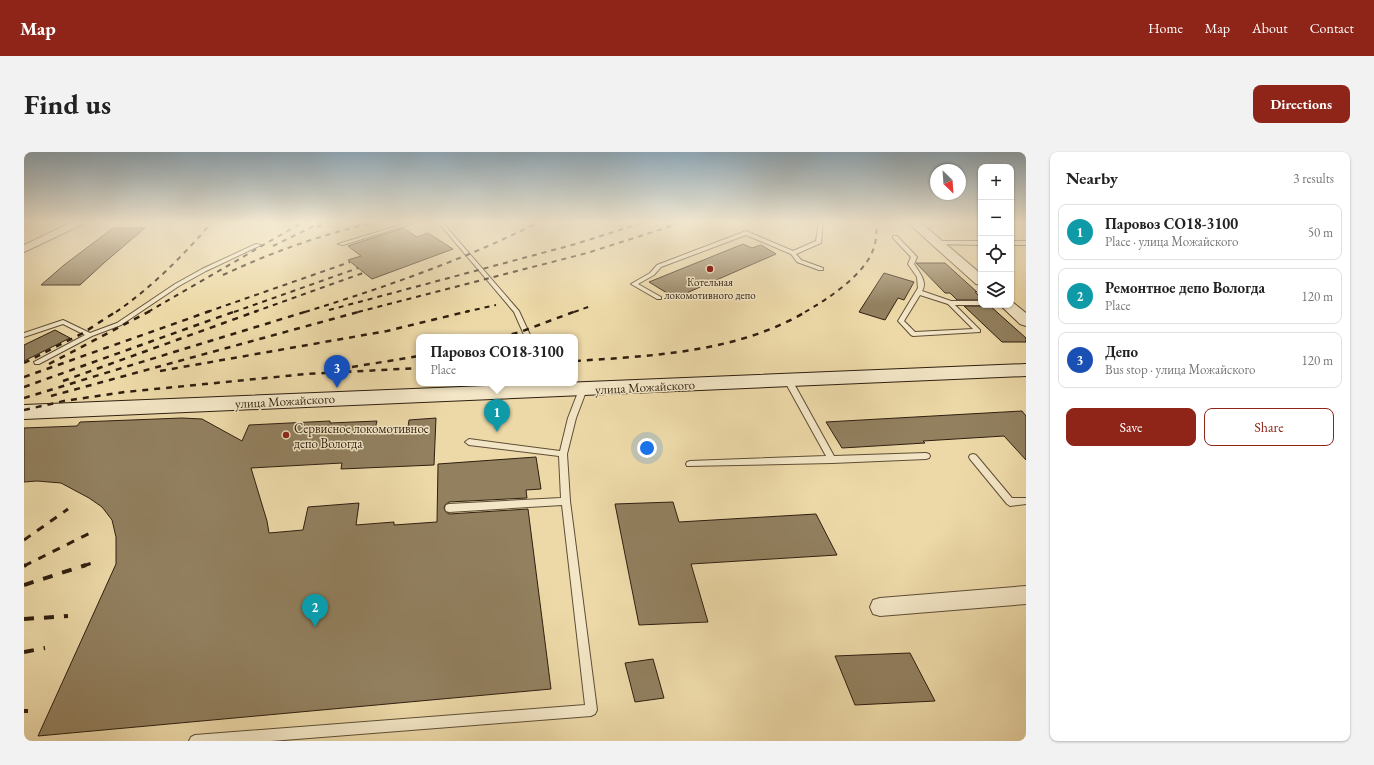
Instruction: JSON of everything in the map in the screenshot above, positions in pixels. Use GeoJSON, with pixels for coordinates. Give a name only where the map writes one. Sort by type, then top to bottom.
{"type":"FeatureCollection","features":[{"type":"Feature","properties":{"kind":"main road","name":"улица Можайского"},"geometry":{"type":"LineString","coordinates":[[28,413],[396,396],[532,387],[583,390],[1026,370]]}},
{"type":"Feature","properties":{"kind":"street"},"geometry":{"type":"LineString","coordinates":[[945,249],[978,278]]}},
{"type":"Feature","properties":{"kind":"street"},"geometry":{"type":"LineString","coordinates":[[1011,308],[1026,321]]}},
{"type":"Feature","properties":{"kind":"street"},"geometry":{"type":"LineString","coordinates":[[880,607],[1026,595]]}},
{"type":"Feature","properties":{"kind":"lane"},"geometry":{"type":"LineString","coordinates":[[37,362],[90,335],[119,324],[177,285],[204,270],[248,249]]}},
{"type":"Feature","properties":{"kind":"lane"},"geometry":{"type":"LineString","coordinates":[[464,249],[517,312],[527,334]]}},
{"type":"Feature","properties":{"kind":"lane"},"geometry":{"type":"LineString","coordinates":[[659,298],[634,284],[652,274],[659,266],[703,249]]}},
{"type":"Feature","properties":{"kind":"lane"},"geometry":{"type":"LineString","coordinates":[[785,249],[793,253],[799,261],[821,269]]}},
{"type":"Feature","properties":{"kind":"lane"},"geometry":{"type":"LineString","coordinates":[[793,253],[801,249]]}},
{"type":"Feature","properties":{"kind":"lane"},"geometry":{"type":"LineString","coordinates":[[907,249],[914,257],[911,264],[920,277],[921,288],[901,321],[913,334],[978,331],[950,303]]}},
{"type":"Feature","properties":{"kind":"lane"},"geometry":{"type":"LineString","coordinates":[[918,292],[950,303],[978,303]]}},
{"type":"Feature","properties":{"kind":"lane"},"geometry":{"type":"LineString","coordinates":[[24,335],[63,322],[90,335]]}},
{"type":"Feature","properties":{"kind":"lane"},"geometry":{"type":"LineString","coordinates":[[788,380],[832,460]]}},
{"type":"Feature","properties":{"kind":"lane"},"geometry":{"type":"LineString","coordinates":[[195,741],[591,710],[566,501],[563,454],[572,418],[583,390]]}},
{"type":"Feature","properties":{"kind":"lane"},"geometry":{"type":"LineString","coordinates":[[469,442],[563,454]]}},
{"type":"Feature","properties":{"kind":"lane"},"geometry":{"type":"LineString","coordinates":[[690,464],[926,456]]}},
{"type":"Feature","properties":{"kind":"lane"},"geometry":{"type":"LineString","coordinates":[[974,457],[1010,502],[1026,501]]}},
{"type":"Feature","properties":{"kind":"lane"},"geometry":{"type":"LineString","coordinates":[[449,508],[566,501]]}},
{"type":"Feature","properties":{"kind":"building"},"geometry":{"type":"Polygon","coordinates":[[[85,249],[120,249],[80,285],[41,285],[85,249]]]}},
{"type":"Feature","properties":{"kind":"building"},"geometry":{"type":"Polygon","coordinates":[[[353,249],[452,249],[372,279],[348,260],[361,256],[353,249]]]}},
{"type":"Feature","properties":{"kind":"building","name":"Котельная локомотивного депо"},"geometry":{"type":"Polygon","coordinates":[[[729,249],[768,249],[776,254],[675,298],[649,282],[729,249]]]}},
{"type":"Feature","properties":{"kind":"building"},"geometry":{"type":"Polygon","coordinates":[[[916,263],[945,263],[977,292],[975,292],[978,295],[978,300],[957,300],[950,293],[945,293],[916,263]]]}},
{"type":"Feature","properties":{"kind":"building"},"geometry":{"type":"Polygon","coordinates":[[[884,273],[914,282],[904,300],[898,298],[885,320],[859,312],[884,273]]]}},
{"type":"Feature","properties":{"kind":"building"},"geometry":{"type":"Polygon","coordinates":[[[964,306],[992,308],[1026,338],[1026,342],[1002,342],[964,306]]]}},
{"type":"Feature","properties":{"kind":"building"},"geometry":{"type":"Polygon","coordinates":[[[55,330],[70,338],[24,361],[24,345],[55,330]]]}},
{"type":"Feature","properties":{"kind":"building"},"geometry":{"type":"Polygon","coordinates":[[[1022,411],[1026,416],[1026,460],[1004,436],[842,448],[826,422],[1022,411]]]}},
{"type":"Feature","properties":{"kind":"building"},"geometry":{"type":"Polygon","coordinates":[[[182,418],[202,419],[242,441],[249,425],[330,421],[330,423],[377,421],[375,429],[408,427],[409,420],[436,418],[434,465],[341,469],[342,463],[251,468],[267,521],[269,533],[303,530],[308,507],[359,503],[356,525],[394,522],[394,525],[437,522],[438,464],[536,457],[541,489],[526,490],[527,498],[449,502],[444,508],[449,514],[528,509],[551,689],[38,736],[116,564],[116,537],[112,520],[102,507],[89,498],[61,483],[37,481],[24,482],[24,428],[77,426],[80,422],[182,418]]]}},
{"type":"Feature","properties":{"kind":"building"},"geometry":{"type":"Polygon","coordinates":[[[673,502],[679,522],[816,514],[837,555],[691,564],[708,622],[639,625],[615,504],[673,502]]]}},
{"type":"Feature","properties":{"kind":"building"},"geometry":{"type":"Polygon","coordinates":[[[910,653],[935,701],[855,705],[835,656],[910,653]]]}},
{"type":"Feature","properties":{"kind":"building"},"geometry":{"type":"Polygon","coordinates":[[[653,659],[664,698],[635,702],[625,663],[653,659]]]}},
{"type":"Feature","properties":{"kind":"railway"},"geometry":{"type":"LineString","coordinates":[[116,312],[142,292],[188,249]]}},
{"type":"Feature","properties":{"kind":"railway"},"geometry":{"type":"LineString","coordinates":[[148,312],[256,249]]}},
{"type":"Feature","properties":{"kind":"railway"},"geometry":{"type":"LineString","coordinates":[[223,275],[284,249]]}},
{"type":"Feature","properties":{"kind":"railway"},"geometry":{"type":"LineString","coordinates":[[305,312],[365,293],[481,249]]}},
{"type":"Feature","properties":{"kind":"railway"},"geometry":{"type":"LineString","coordinates":[[329,310],[555,249]]}},
{"type":"Feature","properties":{"kind":"railway"},"geometry":{"type":"LineString","coordinates":[[358,312],[598,249]]}},
{"type":"Feature","properties":{"kind":"railway"},"geometry":{"type":"LineString","coordinates":[[805,312],[844,286],[854,277],[862,268],[873,249]]}},
{"type":"Feature","properties":{"kind":"railway"},"geometry":{"type":"LineString","coordinates":[[207,312],[350,262]]}},
{"type":"Feature","properties":{"kind":"railway"},"geometry":{"type":"LineString","coordinates":[[234,312],[358,268]]}},
{"type":"Feature","properties":{"kind":"railway"},"geometry":{"type":"LineString","coordinates":[[254,312],[363,273]]}},
{"type":"Feature","properties":{"kind":"railway"},"geometry":{"type":"LineString","coordinates":[[465,312],[496,305]]}},
{"type":"Feature","properties":{"kind":"railway"},"geometry":{"type":"LineString","coordinates":[[574,312],[591,306]]}},
{"type":"Feature","properties":{"kind":"railway"},"geometry":{"type":"LineString","coordinates":[[24,363],[83,333],[117,311]]}},
{"type":"Feature","properties":{"kind":"railway"},"geometry":{"type":"LineString","coordinates":[[49,364],[150,311]]}},
{"type":"Feature","properties":{"kind":"railway"},"geometry":{"type":"LineString","coordinates":[[24,377],[210,311]]}},
{"type":"Feature","properties":{"kind":"railway"},"geometry":{"type":"LineString","coordinates":[[24,387],[236,311]]}},
{"type":"Feature","properties":{"kind":"railway"},"geometry":{"type":"LineString","coordinates":[[63,381],[257,311]]}},
{"type":"Feature","properties":{"kind":"railway"},"geometry":{"type":"LineString","coordinates":[[24,398],[308,311]]}},
{"type":"Feature","properties":{"kind":"railway"},"geometry":{"type":"LineString","coordinates":[[51,396],[362,311]]}},
{"type":"Feature","properties":{"kind":"railway"},"geometry":{"type":"LineString","coordinates":[[160,371],[387,331],[469,311]]}},
{"type":"Feature","properties":{"kind":"railway"},"geometry":{"type":"LineString","coordinates":[[512,334],[576,311]]}},
{"type":"Feature","properties":{"kind":"railway"},"geometry":{"type":"LineString","coordinates":[[578,361],[665,354],[724,344],[781,325],[807,311]]}},
{"type":"Feature","properties":{"kind":"railway"},"geometry":{"type":"LineString","coordinates":[[352,367],[416,356]]}},
{"type":"Feature","properties":{"kind":"railway"},"geometry":{"type":"LineString","coordinates":[[24,410],[64,401],[125,392],[306,374],[416,368]]}},
{"type":"Feature","properties":{"kind":"railway"},"geometry":{"type":"LineString","coordinates":[[24,540],[68,509]]}},
{"type":"Feature","properties":{"kind":"railway"},"geometry":{"type":"LineString","coordinates":[[24,566],[92,532]]}},
{"type":"Feature","properties":{"kind":"railway"},"geometry":{"type":"LineString","coordinates":[[86,565],[98,561]]}},
{"type":"Feature","properties":{"kind":"railway"},"geometry":{"type":"LineString","coordinates":[[24,585],[86,565]]}},
{"type":"Feature","properties":{"kind":"railway"},"geometry":{"type":"LineString","coordinates":[[24,619],[68,616]]}},
{"type":"Feature","properties":{"kind":"railway"},"geometry":{"type":"LineString","coordinates":[[24,652],[45,648]]}},
{"type":"Feature","properties":{"kind":"place","name":"Котельная локомотивного депо"},"geometry":{"type":"Point","coordinates":[710,269]}},
{"type":"Feature","properties":{"kind":"place","name":"Депо"},"geometry":{"type":"Point","coordinates":[337,388]}},
{"type":"Feature","properties":{"kind":"place","name":"Паровоз СО18-3100"},"geometry":{"type":"Point","coordinates":[497,432]}},
{"type":"Feature","properties":{"kind":"place","name":"Сервисное локомотивное депо Вологда"},"geometry":{"type":"Point","coordinates":[286,435]}},
{"type":"Feature","properties":{"kind":"place","name":"Ремонтное депо Вологда"},"geometry":{"type":"Point","coordinates":[315,627]}}]}
